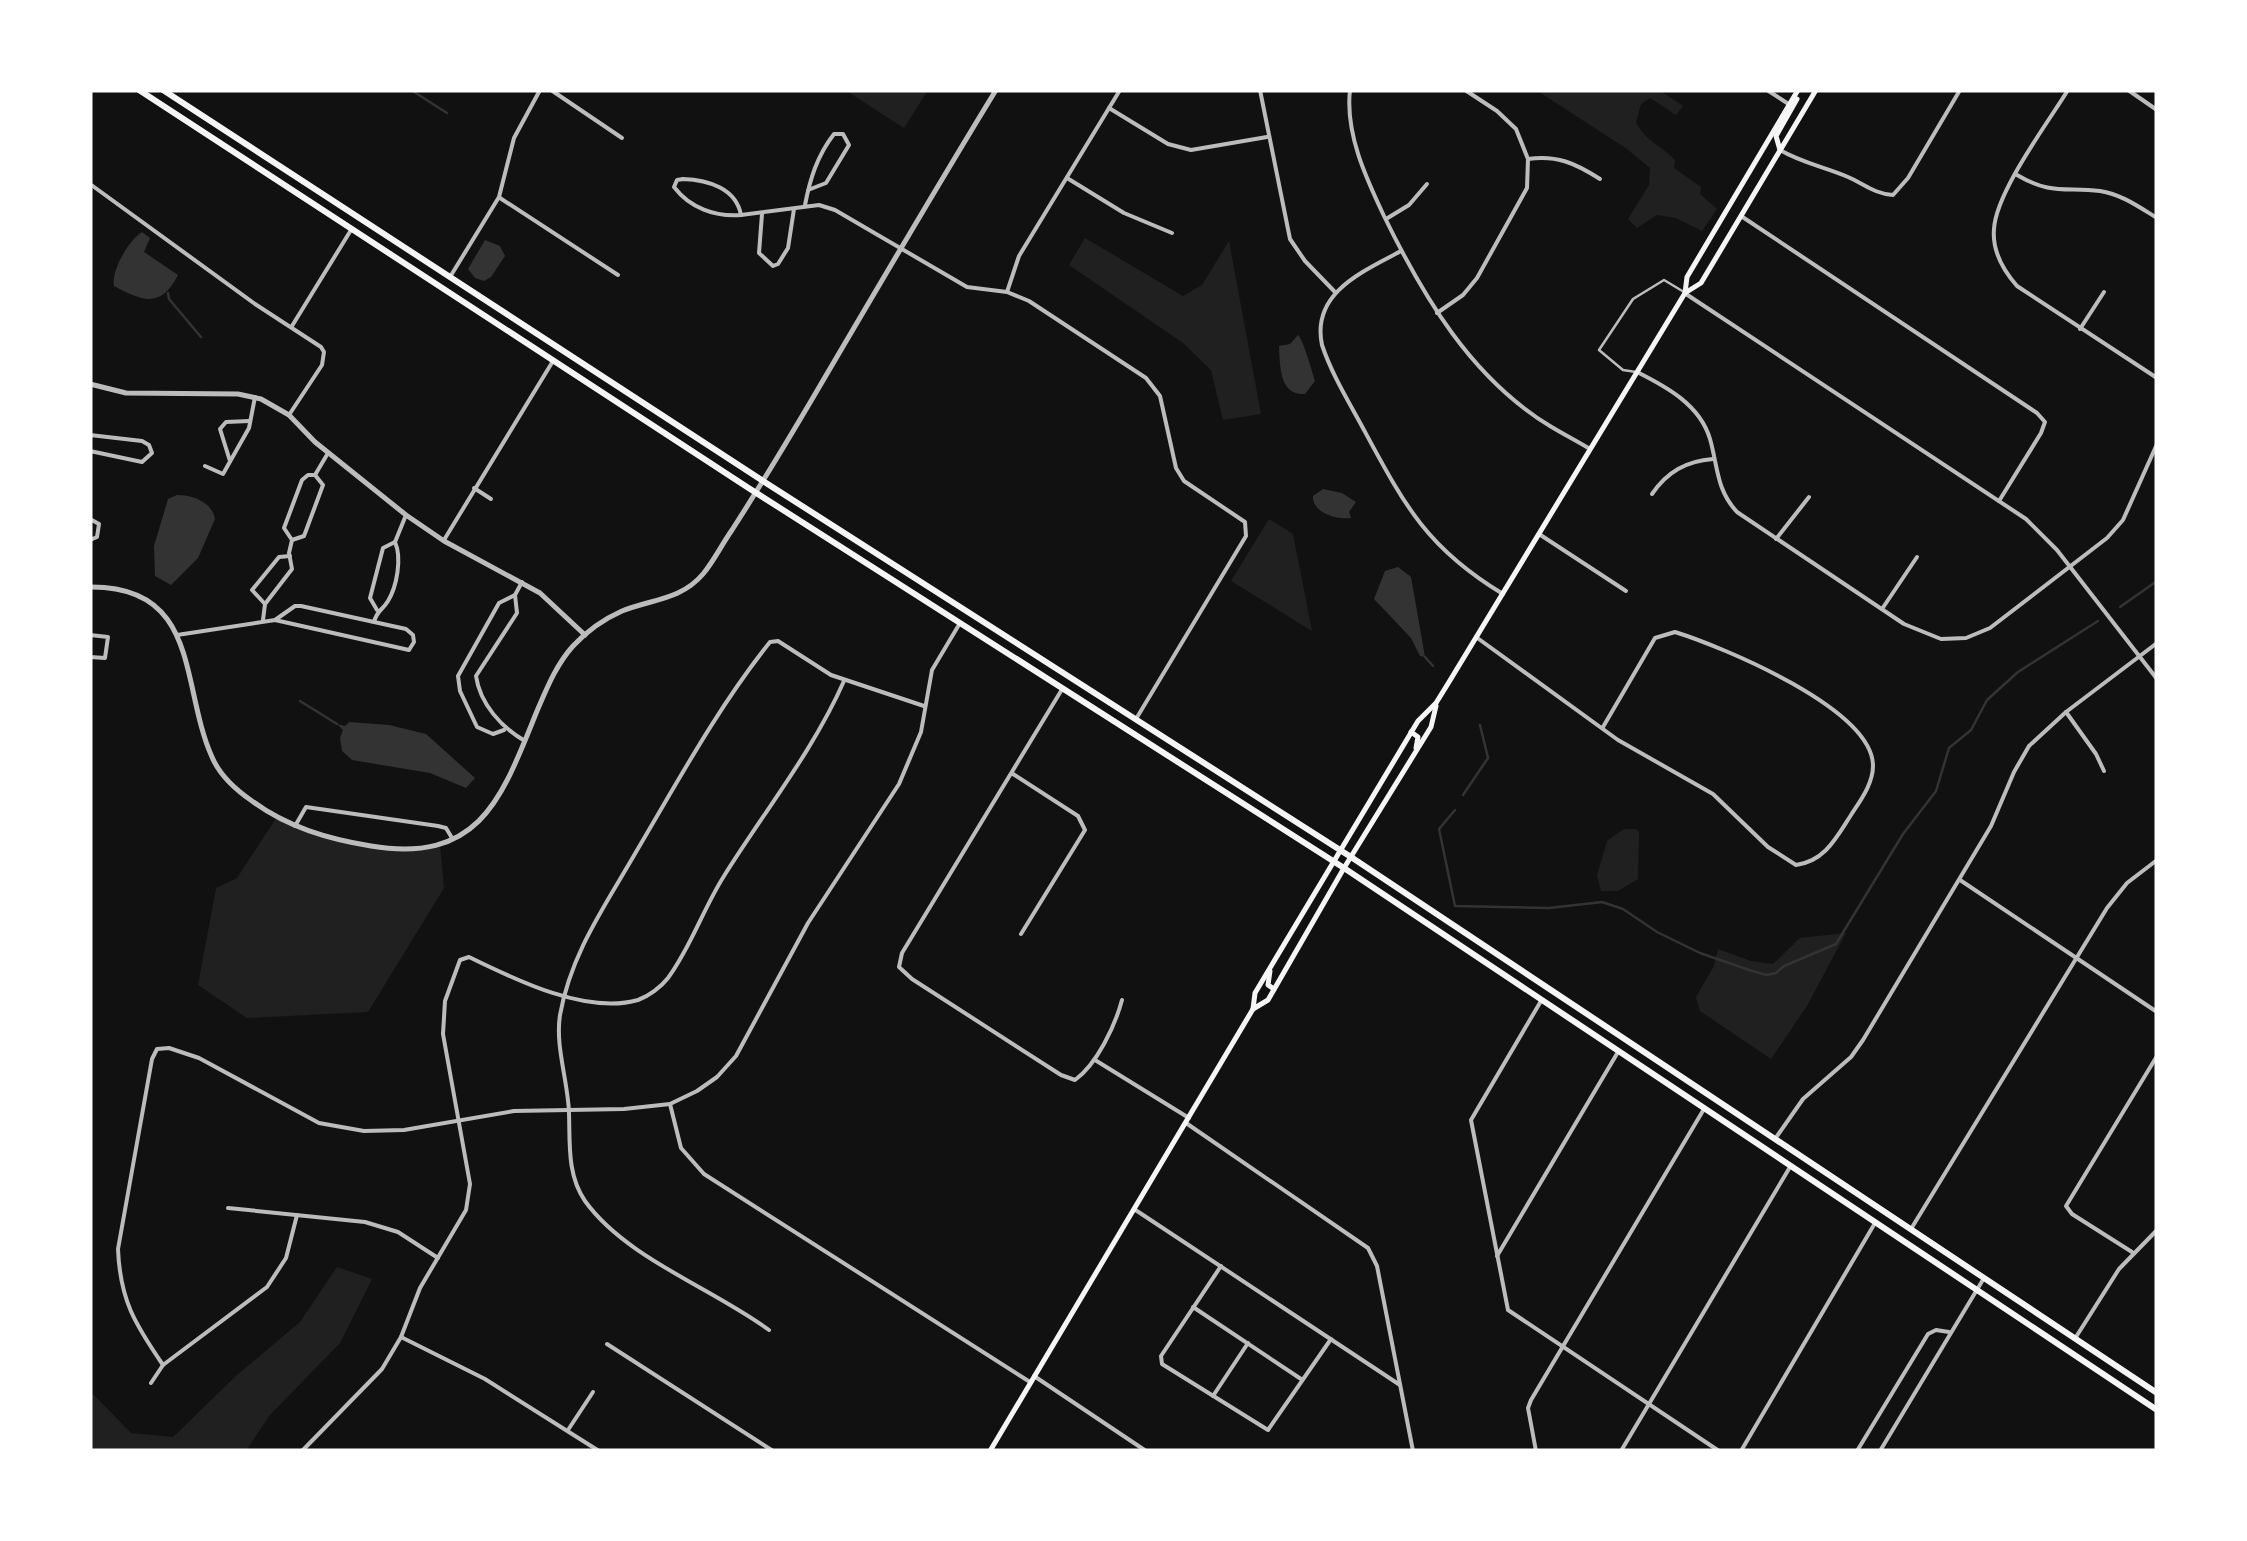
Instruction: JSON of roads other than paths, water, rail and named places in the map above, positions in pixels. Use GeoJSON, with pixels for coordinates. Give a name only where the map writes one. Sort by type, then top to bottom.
{"type":"FeatureCollection","features":[{"type":"Feature","properties":{"kind":"main road"},"geometry":{"type":"LineString","coordinates":[[138,90],[853,555],[1344,868],[1885,1230],[2157,1406]]}},
{"type":"Feature","properties":{"kind":"main road"},"geometry":{"type":"LineString","coordinates":[[163,90],[763,481],[1351,857],[2157,1393]]}},
{"type":"Feature","properties":{"kind":"main road"},"geometry":{"type":"LineString","coordinates":[[1685,293],[1700,284],[1816,90]]}},
{"type":"Feature","properties":{"kind":"main road"},"geometry":{"type":"LineString","coordinates":[[990,1451],[1253,1008],[1255,993],[1418,720],[1436,704],[1638,372],[1685,293],[1687,277],[1798,91]]}},
{"type":"Feature","properties":{"kind":"main road"},"geometry":{"type":"LineString","coordinates":[[1780,150],[1776,136],[1798,98],[1798,91]]}},
{"type":"Feature","properties":{"kind":"main road"},"geometry":{"type":"LineString","coordinates":[[191,125],[206,127],[214,122]]}},
{"type":"Feature","properties":{"kind":"main road"},"geometry":{"type":"LineString","coordinates":[[209,136],[231,133]]}},
{"type":"Feature","properties":{"kind":"main road"},"geometry":{"type":"LineString","coordinates":[[351,230],[371,236],[380,230]]}},
{"type":"Feature","properties":{"kind":"main road"},"geometry":{"type":"LineString","coordinates":[[424,277],[441,281],[450,277]]}},
{"type":"Feature","properties":{"kind":"main road"},"geometry":{"type":"LineString","coordinates":[[553,360],[566,357],[605,378]]}},
{"type":"Feature","properties":{"kind":"main road"},"geometry":{"type":"LineString","coordinates":[[610,397],[620,400],[629,393]]}},
{"type":"Feature","properties":{"kind":"main road"},"geometry":{"type":"LineString","coordinates":[[638,416],[654,409]]}},
{"type":"Feature","properties":{"kind":"main road"},"geometry":{"type":"LineString","coordinates":[[853,555],[886,572],[901,569]]}},
{"type":"Feature","properties":{"kind":"main road"},"geometry":{"type":"LineString","coordinates":[[960,624],[971,620],[984,622]]}},
{"type":"Feature","properties":{"kind":"main road"},"geometry":{"type":"LineString","coordinates":[[1253,1008],[1268,1000],[1431,727],[1436,704]]}},
{"type":"Feature","properties":{"kind":"main road"},"geometry":{"type":"LineString","coordinates":[[1109,718],[1127,723],[1136,719]]}},
{"type":"Feature","properties":{"kind":"main road"},"geometry":{"type":"LineString","coordinates":[[1411,732],[1419,739],[1414,756]]}},
{"type":"Feature","properties":{"kind":"main road"},"geometry":{"type":"LineString","coordinates":[[1148,743],[1170,741]]}},
{"type":"Feature","properties":{"kind":"main road"},"geometry":{"type":"LineString","coordinates":[[1450,939],[1461,941],[1470,937]]}},
{"type":"Feature","properties":{"kind":"main road"},"geometry":{"type":"LineString","coordinates":[[1270,968],[1268,985],[1274,989]]}},
{"type":"Feature","properties":{"kind":"main road"},"geometry":{"type":"LineString","coordinates":[[1522,988],[1535,990],[1544,986]]}},
{"type":"Feature","properties":{"kind":"main road"},"geometry":{"type":"LineString","coordinates":[[1541,1001],[1564,999]]}},
{"type":"Feature","properties":{"kind":"main road"},"geometry":{"type":"LineString","coordinates":[[1639,1066],[1651,1068],[1660,1063]]}},
{"type":"Feature","properties":{"kind":"main road"},"geometry":{"type":"LineString","coordinates":[[1748,1138],[1763,1143],[1774,1139]]}},
{"type":"Feature","properties":{"kind":"main road"},"geometry":{"type":"LineString","coordinates":[[1790,1167],[1812,1164]]}},
{"type":"Feature","properties":{"kind":"main road"},"geometry":{"type":"LineString","coordinates":[[1885,1230],[1900,1234],[1911,1230]]}},
{"type":"Feature","properties":{"kind":"street"},"geometry":{"type":"LineString","coordinates":[[450,277],[499,197],[514,138],[540,90]]}},
{"type":"Feature","properties":{"kind":"street"},"geometry":{"type":"LineString","coordinates":[[551,90],[622,138]]}},
{"type":"Feature","properties":{"kind":"street"},"geometry":{"type":"LineString","coordinates":[[90,587],[120,588],[157,607],[185,650],[212,759],[226,780],[249,800],[295,826],[345,842],[417,849],[453,839],[491,811],[510,778],[552,675],[566,654],[585,634],[624,610],[680,594],[704,572],[763,481],[996,90]]}},
{"type":"Feature","properties":{"kind":"street"},"geometry":{"type":"LineString","coordinates":[[1007,292],[1019,256],[1120,90]]}},
{"type":"Feature","properties":{"kind":"street"},"geometry":{"type":"LineString","coordinates":[[1260,90],[1290,239],[1334,291]]}},
{"type":"Feature","properties":{"kind":"street"},"geometry":{"type":"LineString","coordinates":[[1350,90],[1359,154],[1367,180],[1437,313],[1486,372],[1522,405],[1548,426],[1590,449]]}},
{"type":"Feature","properties":{"kind":"street"},"geometry":{"type":"LineString","coordinates":[[1437,313],[1464,293],[1484,267],[1525,193],[1528,159],[1514,126],[1465,90]]}},
{"type":"Feature","properties":{"kind":"street"},"geometry":{"type":"LineString","coordinates":[[1766,90],[1790,104]]}},
{"type":"Feature","properties":{"kind":"street"},"geometry":{"type":"LineString","coordinates":[[1780,150],[1806,164],[1893,196],[1908,178],[1960,90]]}},
{"type":"Feature","properties":{"kind":"street"},"geometry":{"type":"LineString","coordinates":[[2068,90],[1998,206],[1996,251],[2017,286],[2157,378]]}},
{"type":"Feature","properties":{"kind":"street"},"geometry":{"type":"LineString","coordinates":[[2128,90],[2157,110]]}},
{"type":"Feature","properties":{"kind":"street"},"geometry":{"type":"LineString","coordinates":[[1108,108],[1168,144],[1190,150],[1268,137]]}},
{"type":"Feature","properties":{"kind":"street"},"geometry":{"type":"LineString","coordinates":[[804,205],[807,182],[828,142],[834,134],[843,134],[849,145],[826,184],[808,190]]}},
{"type":"Feature","properties":{"kind":"street"},"geometry":{"type":"LineString","coordinates":[[1528,159],[1559,158],[1600,179]]}},
{"type":"Feature","properties":{"kind":"street"},"geometry":{"type":"LineString","coordinates":[[2016,174],[2050,189],[2119,196],[2157,218]]}},
{"type":"Feature","properties":{"kind":"street"},"geometry":{"type":"LineString","coordinates":[[1067,178],[1116,208],[1172,233]]}},
{"type":"Feature","properties":{"kind":"street"},"geometry":{"type":"LineString","coordinates":[[742,214],[736,199],[723,189],[692,179],[674,183],[676,191],[716,214],[742,214],[762,214],[819,204],[835,210],[968,287],[1007,292],[1051,314],[1146,378],[1160,396],[1180,475],[1192,488],[1244,522],[1246,536],[1136,719]]}},
{"type":"Feature","properties":{"kind":"street"},"geometry":{"type":"LineString","coordinates":[[90,184],[321,347],[324,358],[289,415]]}},
{"type":"Feature","properties":{"kind":"street"},"geometry":{"type":"LineString","coordinates":[[1386,219],[1409,206],[1428,184]]}},
{"type":"Feature","properties":{"kind":"street"},"geometry":{"type":"LineString","coordinates":[[499,197],[618,275]]}},
{"type":"Feature","properties":{"kind":"street"},"geometry":{"type":"LineString","coordinates":[[762,214],[759,253],[773,266],[788,248],[794,209]]}},
{"type":"Feature","properties":{"kind":"street"},"geometry":{"type":"LineString","coordinates":[[1741,216],[2032,408],[2044,422],[1999,500]]}},
{"type":"Feature","properties":{"kind":"street"},"geometry":{"type":"LineString","coordinates":[[292,326],[351,230]]}},
{"type":"Feature","properties":{"kind":"street"},"geometry":{"type":"LineString","coordinates":[[1401,251],[1334,291],[1320,322],[1326,357],[1402,501],[1420,526],[1454,562],[1502,594]]}},
{"type":"Feature","properties":{"kind":"street"},"geometry":{"type":"LineString","coordinates":[[2080,329],[2104,292]]}},
{"type":"Feature","properties":{"kind":"street"},"geometry":{"type":"LineString","coordinates":[[1685,293],[2037,528],[2157,679]]}},
{"type":"Feature","properties":{"kind":"street"},"geometry":{"type":"LineString","coordinates":[[444,540],[553,360]]}},
{"type":"Feature","properties":{"kind":"street"},"geometry":{"type":"LineString","coordinates":[[1638,372],[1690,406],[1706,428],[1726,499],[1736,512],[1918,632],[1950,640],[1990,628],[2108,538],[2123,520],[2157,444]]}},
{"type":"Feature","properties":{"kind":"street"},"geometry":{"type":"LineString","coordinates":[[90,384],[126,392],[238,394],[289,415],[328,453],[406,515],[522,582],[585,634]]}},
{"type":"Feature","properties":{"kind":"street"},"geometry":{"type":"LineString","coordinates":[[205,466],[222,475],[250,421],[255,398]]}},
{"type":"Feature","properties":{"kind":"street"},"geometry":{"type":"LineString","coordinates":[[230,460],[220,429],[226,422],[250,421]]}},
{"type":"Feature","properties":{"kind":"street"},"geometry":{"type":"LineString","coordinates":[[90,434],[142,441],[149,444],[152,452],[142,462],[90,451]]}},
{"type":"Feature","properties":{"kind":"street"},"geometry":{"type":"LineString","coordinates":[[315,475],[328,453]]}},
{"type":"Feature","properties":{"kind":"street"},"geometry":{"type":"LineString","coordinates":[[1652,494],[1666,476],[1681,466],[1713,459]]}},
{"type":"Feature","properties":{"kind":"street"},"geometry":{"type":"LineString","coordinates":[[292,540],[304,536],[323,485],[315,475]]}},
{"type":"Feature","properties":{"kind":"street"},"geometry":{"type":"LineString","coordinates":[[263,620],[265,604],[291,572],[292,540],[284,528],[302,480],[315,475]]}},
{"type":"Feature","properties":{"kind":"street"},"geometry":{"type":"LineString","coordinates":[[474,488],[491,499]]}},
{"type":"Feature","properties":{"kind":"street"},"geometry":{"type":"LineString","coordinates":[[1776,539],[1809,497]]}},
{"type":"Feature","properties":{"kind":"street"},"geometry":{"type":"LineString","coordinates":[[377,610],[370,598],[383,548],[395,542],[406,515]]}},
{"type":"Feature","properties":{"kind":"street"},"geometry":{"type":"LineString","coordinates":[[90,519],[99,524],[97,537],[90,540]]}},
{"type":"Feature","properties":{"kind":"street"},"geometry":{"type":"LineString","coordinates":[[1539,534],[1626,590]]}},
{"type":"Feature","properties":{"kind":"street"},"geometry":{"type":"LineString","coordinates":[[374,622],[377,610],[389,600],[393,585],[400,555],[395,542]]}},
{"type":"Feature","properties":{"kind":"street"},"geometry":{"type":"LineString","coordinates":[[265,604],[252,590],[278,557],[290,556]]}},
{"type":"Feature","properties":{"kind":"street"},"geometry":{"type":"LineString","coordinates":[[1882,609],[1917,556]]}},
{"type":"Feature","properties":{"kind":"street"},"geometry":{"type":"LineString","coordinates":[[504,730],[493,734],[478,727],[457,682],[461,665],[498,603],[515,595],[522,582]]}},
{"type":"Feature","properties":{"kind":"street"},"geometry":{"type":"LineString","coordinates":[[515,595],[518,614],[476,676],[478,690],[504,730],[525,742]]}},
{"type":"Feature","properties":{"kind":"street"},"geometry":{"type":"LineString","coordinates":[[177,635],[276,620],[409,650],[414,642],[410,632],[302,606],[295,606],[276,620]]}},
{"type":"Feature","properties":{"kind":"street"},"geometry":{"type":"LineString","coordinates":[[163,1364],[132,1319],[119,1276],[118,1250],[152,1059],[158,1049],[169,1048],[200,1058],[319,1123],[374,1132],[514,1111],[670,1104],[697,1091],[736,1056],[808,922],[899,784],[920,732],[932,670],[960,624]]}},
{"type":"Feature","properties":{"kind":"street"},"geometry":{"type":"LineString","coordinates":[[1476,637],[1602,727],[1657,764],[1713,794],[1768,848],[1796,865],[1818,859],[1832,844],[1871,778],[1873,766],[1863,738],[1830,706],[1791,683],[1675,632],[1656,638],[1602,727]]}},
{"type":"Feature","properties":{"kind":"street"},"geometry":{"type":"LineString","coordinates":[[90,635],[108,637],[105,658],[90,657]]}},
{"type":"Feature","properties":{"kind":"street"},"geometry":{"type":"LineString","coordinates":[[769,1330],[630,1246],[600,1220],[583,1197],[574,1178],[559,1021],[564,995],[573,961],[661,806],[772,640],[844,681],[924,706]]}},
{"type":"Feature","properties":{"kind":"street"},"geometry":{"type":"LineString","coordinates":[[1774,1139],[1803,1099],[1851,1057],[1991,826],[2020,759],[2042,732],[2157,643]]}},
{"type":"Feature","properties":{"kind":"street"},"geometry":{"type":"LineString","coordinates":[[302,1451],[372,1383],[401,1337],[420,1288],[461,1221],[470,1196],[443,1015],[454,968],[464,957],[518,981],[605,1002],[638,1000],[656,991],[667,979],[722,879],[831,710],[844,681]]}},
{"type":"Feature","properties":{"kind":"street"},"geometry":{"type":"LineString","coordinates":[[1062,689],[902,954],[899,968],[1046,1066],[1075,1080],[1094,1059],[1116,1020],[1122,1000]]}},
{"type":"Feature","properties":{"kind":"street"},"geometry":{"type":"LineString","coordinates":[[2066,712],[2104,771]]}},
{"type":"Feature","properties":{"kind":"street"},"geometry":{"type":"LineString","coordinates":[[1011,773],[1078,816],[1084,830],[1021,934]]}},
{"type":"Feature","properties":{"kind":"street"},"geometry":{"type":"LineString","coordinates":[[295,826],[306,807],[438,826],[446,828],[453,839]]}},
{"type":"Feature","properties":{"kind":"street"},"geometry":{"type":"LineString","coordinates":[[1911,1230],[2119,892],[2157,860]]}},
{"type":"Feature","properties":{"kind":"street"},"geometry":{"type":"LineString","coordinates":[[1960,880],[2157,1012]]}},
{"type":"Feature","properties":{"kind":"street"},"geometry":{"type":"LineString","coordinates":[[1541,1001],[1471,1120],[1508,1310],[1720,1451]]}},
{"type":"Feature","properties":{"kind":"street"},"geometry":{"type":"LineString","coordinates":[[1497,1256],[1618,1052]]}},
{"type":"Feature","properties":{"kind":"street"},"geometry":{"type":"LineString","coordinates":[[2132,1252],[2066,1206],[2157,1056]]}},
{"type":"Feature","properties":{"kind":"street"},"geometry":{"type":"LineString","coordinates":[[1094,1059],[1368,1248],[1377,1266],[1413,1451]]}},
{"type":"Feature","properties":{"kind":"street"},"geometry":{"type":"LineString","coordinates":[[670,1104],[681,1148],[704,1174],[1146,1451]]}},
{"type":"Feature","properties":{"kind":"street"},"geometry":{"type":"LineString","coordinates":[[1536,1451],[1528,1408],[1704,1109]]}},
{"type":"Feature","properties":{"kind":"street"},"geometry":{"type":"LineString","coordinates":[[1621,1451],[1790,1167]]}},
{"type":"Feature","properties":{"kind":"street"},"geometry":{"type":"LineString","coordinates":[[228,1208],[381,1226],[398,1232],[438,1258]]}},
{"type":"Feature","properties":{"kind":"street"},"geometry":{"type":"LineString","coordinates":[[1134,1209],[1400,1384]]}},
{"type":"Feature","properties":{"kind":"street"},"geometry":{"type":"LineString","coordinates":[[151,1382],[163,1364],[267,1288],[286,1258],[297,1216]]}},
{"type":"Feature","properties":{"kind":"street"},"geometry":{"type":"LineString","coordinates":[[1741,1451],[1875,1223]]}},
{"type":"Feature","properties":{"kind":"street"},"geometry":{"type":"LineString","coordinates":[[2075,1339],[2132,1252],[2157,1230]]}},
{"type":"Feature","properties":{"kind":"street"},"geometry":{"type":"LineString","coordinates":[[1221,1266],[1160,1360],[1213,1396],[1268,1430],[1331,1339]]}},
{"type":"Feature","properties":{"kind":"street"},"geometry":{"type":"LineString","coordinates":[[1880,1451],[1984,1278]]}},
{"type":"Feature","properties":{"kind":"street"},"geometry":{"type":"LineString","coordinates":[[1193,1307],[1303,1380]]}},
{"type":"Feature","properties":{"kind":"street"},"geometry":{"type":"LineString","coordinates":[[1857,1451],[1928,1334],[1936,1330],[1949,1332]]}},
{"type":"Feature","properties":{"kind":"street"},"geometry":{"type":"LineString","coordinates":[[401,1337],[485,1378],[599,1451]]}},
{"type":"Feature","properties":{"kind":"street"},"geometry":{"type":"LineString","coordinates":[[1213,1396],[1248,1343]]}},
{"type":"Feature","properties":{"kind":"street"},"geometry":{"type":"LineString","coordinates":[[607,1344],[773,1451]]}},
{"type":"Feature","properties":{"kind":"street"},"geometry":{"type":"LineString","coordinates":[[568,1430],[593,1392]]}},
{"type":"Feature","properties":{"kind":"lane"},"geometry":{"type":"LineString","coordinates":[[1638,372],[1623,370],[1599,350],[1632,298],[1664,280],[1685,293]]}},
{"type":"Feature","properties":{"kind":"waterway"},"geometry":{"type":"LineString","coordinates":[[411,90],[447,113]]}},
{"type":"Feature","properties":{"kind":"waterway"},"geometry":{"type":"LineString","coordinates":[[168,293],[201,337]]}},
{"type":"Feature","properties":{"kind":"waterway"},"geometry":{"type":"LineString","coordinates":[[2120,607],[2157,581]]}},
{"type":"Feature","properties":{"kind":"waterway"},"geometry":{"type":"LineString","coordinates":[[1455,810],[1439,829],[1455,906],[1549,908],[1602,902],[1623,909],[1657,932],[1700,953],[1767,975],[1776,973],[1836,944],[1903,834],[1936,791],[1949,748],[1971,730],[1987,700],[2018,672],[2098,621]]}},
{"type":"Feature","properties":{"kind":"waterway"},"geometry":{"type":"LineString","coordinates":[[1425,657],[1433,666]]}},
{"type":"Feature","properties":{"kind":"waterway"},"geometry":{"type":"LineString","coordinates":[[300,701],[337,724]]}},
{"type":"Feature","properties":{"kind":"waterway"},"geometry":{"type":"LineString","coordinates":[[1463,795],[1488,758],[1480,725]]}}]}
